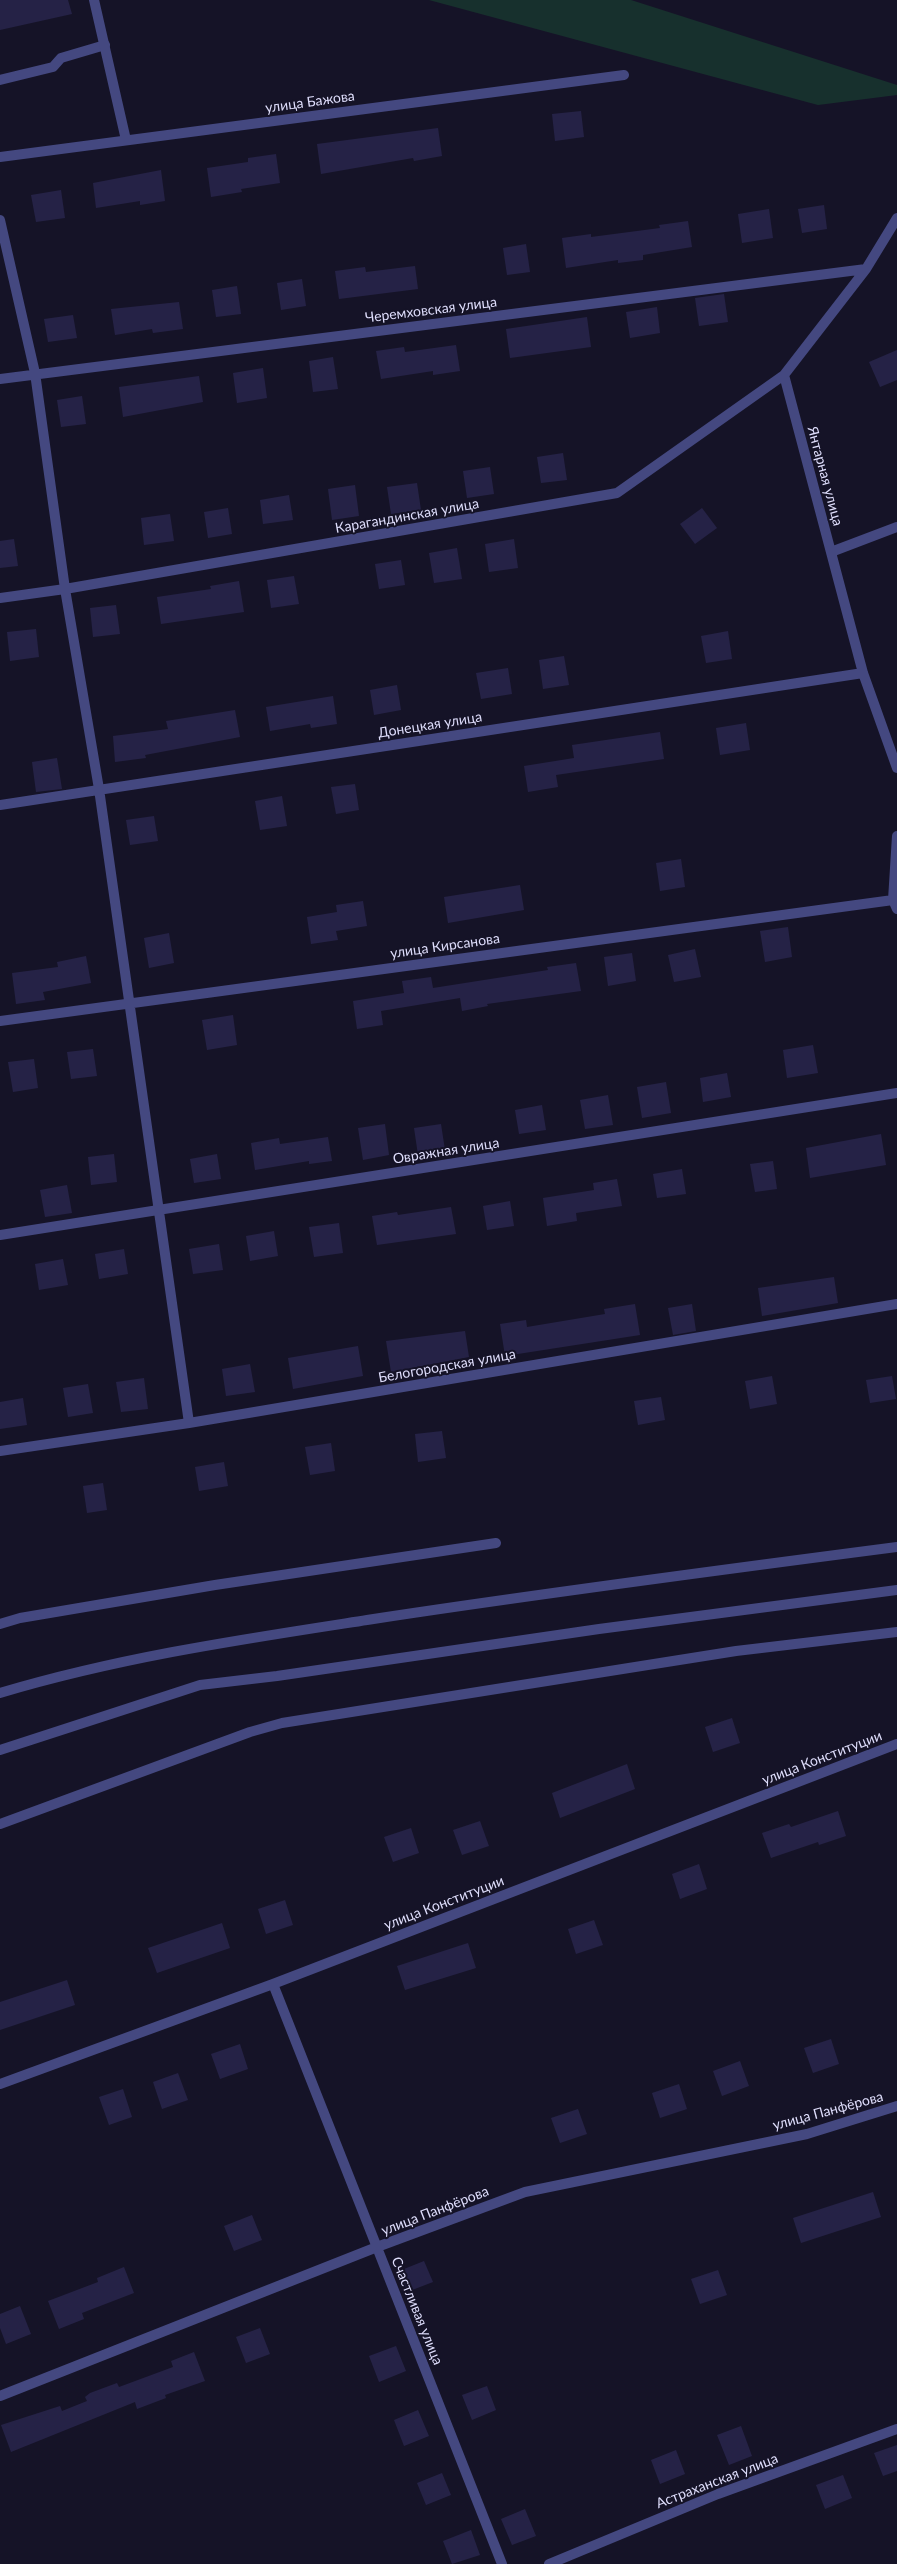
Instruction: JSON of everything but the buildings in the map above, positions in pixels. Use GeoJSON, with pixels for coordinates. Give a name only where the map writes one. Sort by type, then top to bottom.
{"type":"FeatureCollection","features":[{"type":"Feature","properties":{"kind":"street"},"geometry":{"type":"LineString","coordinates":[[94,0],[126,140]]}},
{"type":"Feature","properties":{"kind":"street"},"geometry":{"type":"LineString","coordinates":[[0,80],[53,67],[61,58],[105,45]]}},
{"type":"Feature","properties":{"kind":"street","name":"улица Бажова"},"geometry":{"type":"LineString","coordinates":[[0,157],[624,74]]}},
{"type":"Feature","properties":{"kind":"street"},"geometry":{"type":"LineString","coordinates":[[784,375],[866,269],[897,218]]}},
{"type":"Feature","properties":{"kind":"street"},"geometry":{"type":"LineString","coordinates":[[0,220],[35,373],[65,589],[98,789],[189,1423]]}},
{"type":"Feature","properties":{"kind":"street","name":"Черемховская улица"},"geometry":{"type":"LineString","coordinates":[[0,379],[35,373],[866,269]]}},
{"type":"Feature","properties":{"kind":"street","name":"Янтарная улица"},"geometry":{"type":"LineString","coordinates":[[784,375],[863,673],[897,768]]}},
{"type":"Feature","properties":{"kind":"street","name":"Карагандинская улица"},"geometry":{"type":"LineString","coordinates":[[0,598],[65,589],[617,493],[784,375]]}},
{"type":"Feature","properties":{"kind":"street"},"geometry":{"type":"LineString","coordinates":[[831,552],[897,527]]}},
{"type":"Feature","properties":{"kind":"street","name":"Донецкая улица"},"geometry":{"type":"LineString","coordinates":[[0,805],[863,673]]}},
{"type":"Feature","properties":{"kind":"street"},"geometry":{"type":"LineString","coordinates":[[895,905],[897,836]]}},
{"type":"Feature","properties":{"kind":"street","name":"улица Кирсанова"},"geometry":{"type":"LineString","coordinates":[[0,1021],[129,1002],[895,905]]}},
{"type":"Feature","properties":{"kind":"street","name":"Овражная улица"},"geometry":{"type":"LineString","coordinates":[[0,1235],[897,1093]]}},
{"type":"Feature","properties":{"kind":"street","name":"Белогородская улица"},"geometry":{"type":"LineString","coordinates":[[0,1451],[189,1423],[897,1304]]}},
{"type":"Feature","properties":{"kind":"street"},"geometry":{"type":"LineString","coordinates":[[0,1624],[20,1618],[214,1585],[496,1543]]}},
{"type":"Feature","properties":{"kind":"street"},"geometry":{"type":"LineString","coordinates":[[0,1693],[201,1645],[534,1594],[897,1547]]}},
{"type":"Feature","properties":{"kind":"street"},"geometry":{"type":"LineString","coordinates":[[0,1750],[200,1685],[287,1675],[599,1629],[897,1590]]}},
{"type":"Feature","properties":{"kind":"street"},"geometry":{"type":"LineString","coordinates":[[0,1824],[250,1732],[282,1723],[736,1651],[897,1632]]}},
{"type":"Feature","properties":{"kind":"street","name":"улица Конституции"},"geometry":{"type":"LineString","coordinates":[[0,2084],[273,1984],[897,1744]]}},
{"type":"Feature","properties":{"kind":"street","name":"Счастливая улица"},"geometry":{"type":"LineString","coordinates":[[273,1984],[502,2564]]}},
{"type":"Feature","properties":{"kind":"street","name":"улица Панфёрова"},"geometry":{"type":"LineString","coordinates":[[0,2396],[377,2247],[525,2192],[807,2134],[897,2106]]}},
{"type":"Feature","properties":{"kind":"street","name":"Астраханская улица"},"geometry":{"type":"LineString","coordinates":[[550,2564],[718,2494],[897,2429]]}},
{"type":"Feature","properties":{"kind":"green space"},"geometry":{"type":"Polygon","coordinates":[[[429,0],[631,0],[897,85],[897,95],[818,105],[429,0]]]}}]}
